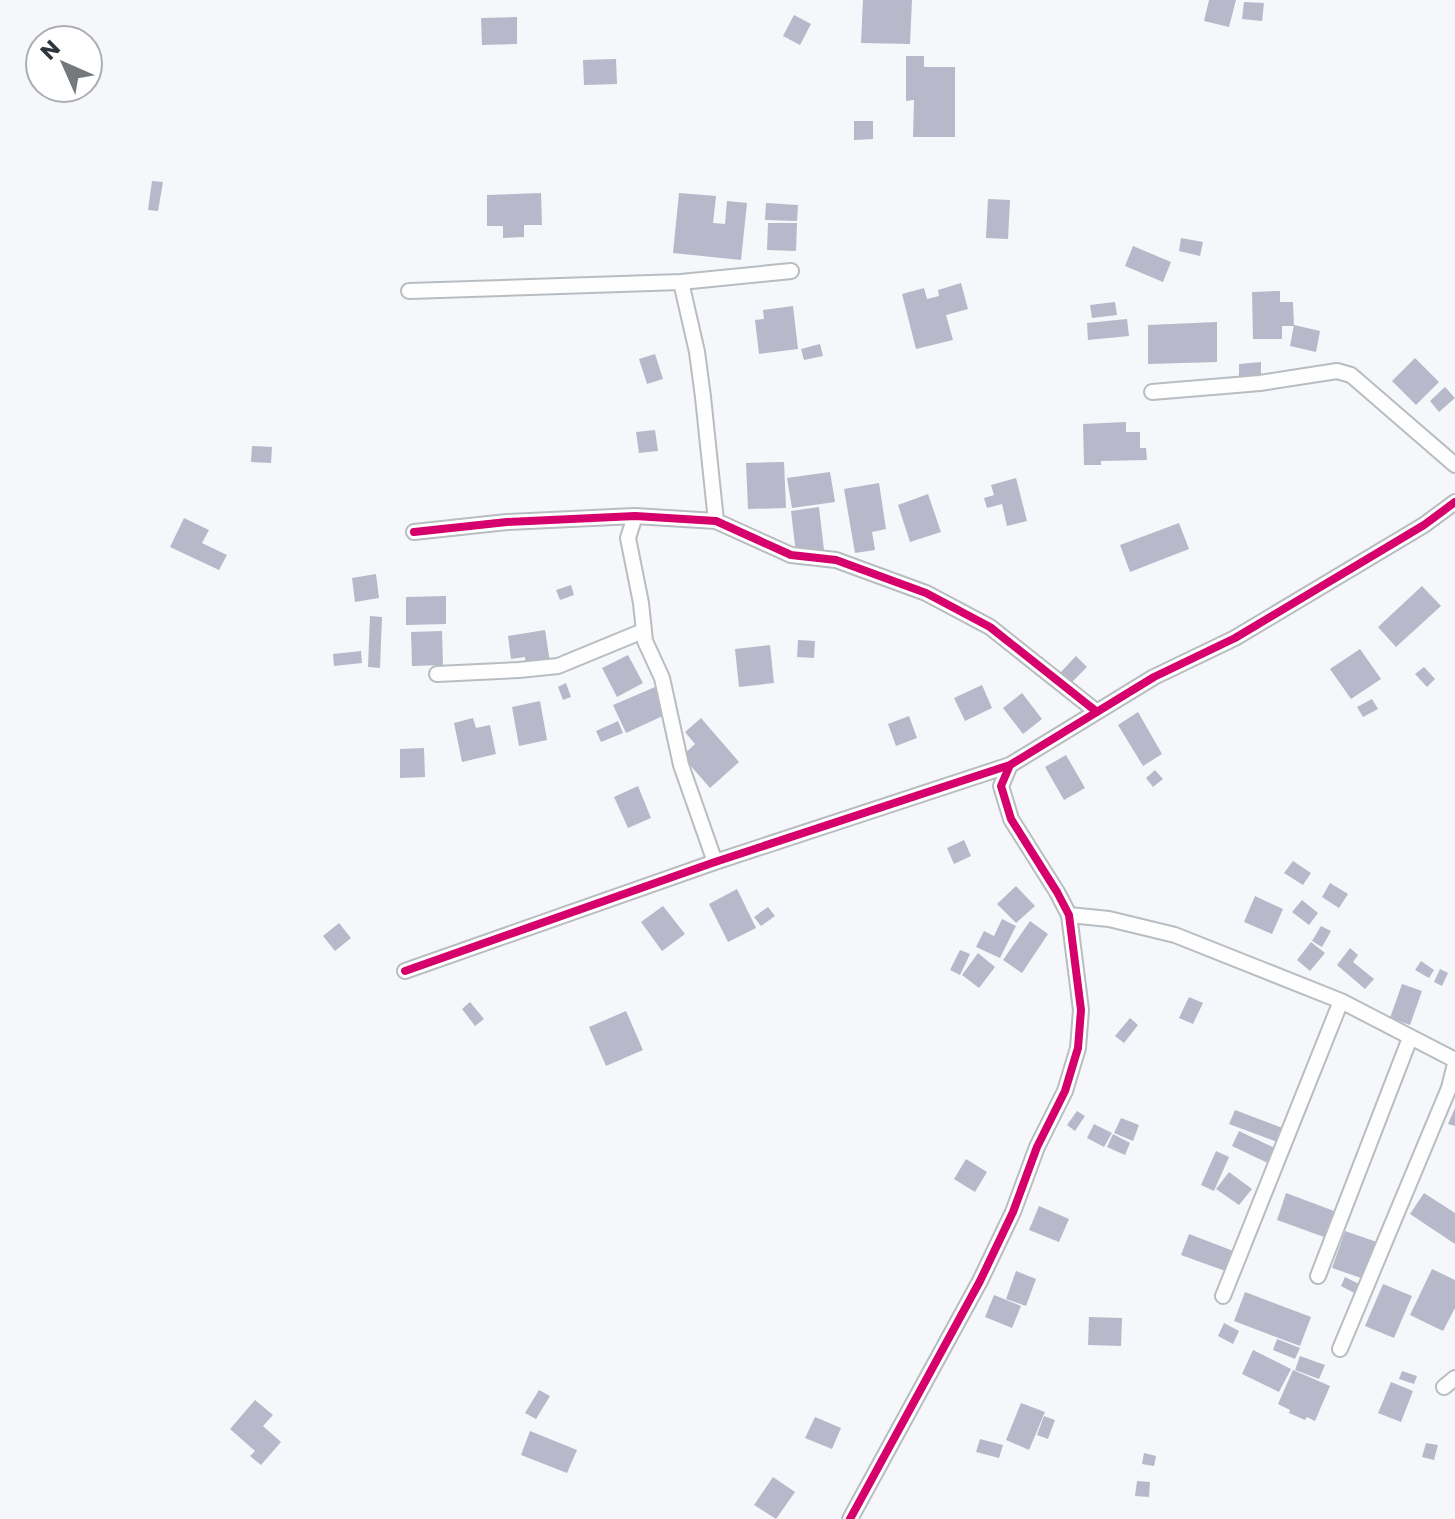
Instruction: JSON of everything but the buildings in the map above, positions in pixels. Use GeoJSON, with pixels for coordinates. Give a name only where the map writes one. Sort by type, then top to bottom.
{"type":"FeatureCollection","features":[{"type":"Feature","properties":{"kind":"street"},"geometry":{"type":"LineString","coordinates":[[409,291],[681,282],[791,271]]}},
{"type":"Feature","properties":{"kind":"street"},"geometry":{"type":"LineString","coordinates":[[681,282],[697,352],[716,521]]}},
{"type":"Feature","properties":{"kind":"street"},"geometry":{"type":"LineString","coordinates":[[1152,392],[1260,383],[1337,371],[1351,375],[1455,465]]}},
{"type":"Feature","properties":{"kind":"street"},"geometry":{"type":"LineString","coordinates":[[405,971],[715,862],[1010,765],[1154,677],[1235,638],[1424,525],[1455,502]]}},
{"type":"Feature","properties":{"kind":"street"},"geometry":{"type":"LineString","coordinates":[[635,516],[628,538],[645,641],[662,678],[681,765],[715,862]]}},
{"type":"Feature","properties":{"kind":"street"},"geometry":{"type":"LineString","coordinates":[[414,532],[507,522],[635,516],[716,521],[791,555],[836,560],[926,593],[990,627],[1097,712]]}},
{"type":"Feature","properties":{"kind":"street"},"geometry":{"type":"LineString","coordinates":[[437,674],[558,666],[643,631]]}},
{"type":"Feature","properties":{"kind":"street"},"geometry":{"type":"LineString","coordinates":[[850,1519],[980,1281],[1013,1212],[1037,1147],[1065,1091],[1078,1048],[1081,1010],[1069,915],[1011,819],[1001,786],[1010,765]]}},
{"type":"Feature","properties":{"kind":"street"},"geometry":{"type":"LineString","coordinates":[[1069,915],[1109,919],[1175,935],[1341,1001],[1440,1051],[1455,1062],[1449,1088],[1340,1349]]}},
{"type":"Feature","properties":{"kind":"street"},"geometry":{"type":"LineString","coordinates":[[1223,1296],[1341,1001]]}},
{"type":"Feature","properties":{"kind":"street"},"geometry":{"type":"LineString","coordinates":[[1318,1276],[1410,1038]]}},
{"type":"Feature","properties":{"kind":"cycle path"},"geometry":{"type":"LineString","coordinates":[[850,1519],[980,1281],[1013,1212],[1037,1147],[1065,1091],[1078,1048],[1081,1010],[1069,915],[1011,819],[1001,786],[1010,765],[1154,677],[1235,638],[1424,525],[1455,502]]}},
{"type":"Feature","properties":{"kind":"cycle path"},"geometry":{"type":"LineString","coordinates":[[414,532],[507,522],[635,516],[716,521],[791,555],[836,560],[926,593],[990,627],[1097,712]]}},
{"type":"Feature","properties":{"kind":"cycle path"},"geometry":{"type":"LineString","coordinates":[[405,971],[715,862],[1010,765]]}}]}
